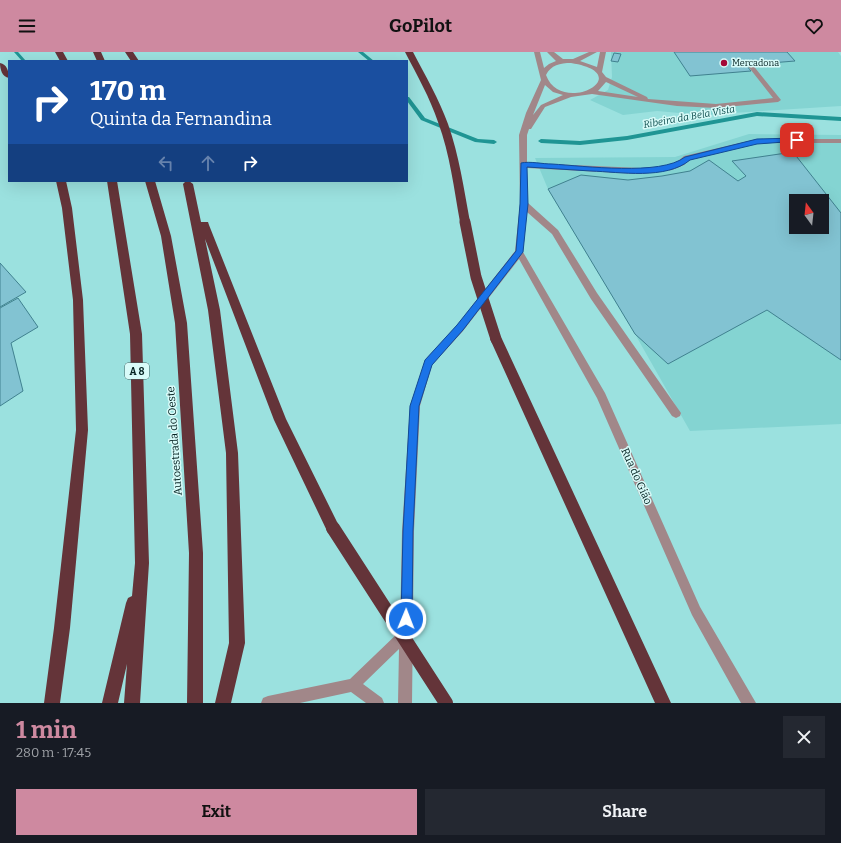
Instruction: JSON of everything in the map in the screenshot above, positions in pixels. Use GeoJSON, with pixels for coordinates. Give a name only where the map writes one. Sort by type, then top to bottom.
{"type":"FeatureCollection","features":[{"type":"Feature","properties":{"kind":"highway"},"geometry":{"type":"LineString","coordinates":[[409,52],[443,124],[455,170],[476,277],[496,339],[663,703]]}},
{"type":"Feature","properties":{"kind":"highway"},"geometry":{"type":"LineString","coordinates":[[0,65],[8,75]]}},
{"type":"Feature","properties":{"kind":"highway"},"geometry":{"type":"LineString","coordinates":[[52,703],[62,628],[82,430],[78,300],[67,208],[61,182]]}},
{"type":"Feature","properties":{"kind":"highway","name":"A 8"},"geometry":{"type":"LineString","coordinates":[[112,182],[136,334],[142,563],[132,703]]}},
{"type":"Feature","properties":{"kind":"highway","name":"Autoestrada do Oeste"},"geometry":{"type":"LineString","coordinates":[[150,182],[166,236],[181,323],[196,553],[195,703]]}},
{"type":"Feature","properties":{"kind":"highway"},"geometry":{"type":"LineString","coordinates":[[188,182],[243,328],[280,420],[333,528],[446,703]]}},
{"type":"Feature","properties":{"kind":"highway"},"geometry":{"type":"LineString","coordinates":[[188,182],[214,310],[232,453],[237,643],[223,703]]}},
{"type":"Feature","properties":{"kind":"highway"},"geometry":{"type":"LineString","coordinates":[[110,703],[142,563]]}},
{"type":"Feature","properties":{"kind":"street"},"geometry":{"type":"LineString","coordinates":[[537,52],[541,61],[543,77],[554,89],[572,94]]}},
{"type":"Feature","properties":{"kind":"street"},"geometry":{"type":"LineString","coordinates":[[550,52],[562,62]]}},
{"type":"Feature","properties":{"kind":"street"},"geometry":{"type":"LineString","coordinates":[[405,703],[408,531],[415,406],[428,363],[460,328],[519,252],[524,204],[523,135],[545,69],[550,65],[575,61],[594,52]]}},
{"type":"Feature","properties":{"kind":"street"},"geometry":{"type":"LineString","coordinates":[[591,92],[598,88],[602,83],[600,75],[603,52]]}},
{"type":"Feature","properties":{"kind":"street"},"geometry":{"type":"LineString","coordinates":[[575,61],[593,67],[600,75],[651,100]]}},
{"type":"Feature","properties":{"kind":"street"},"geometry":{"type":"LineString","coordinates":[[523,135],[543,106],[572,94],[591,92],[677,104],[716,106],[778,100],[750,65]]}},
{"type":"Feature","properties":{"kind":"street"},"geometry":{"type":"LineString","coordinates":[[523,165],[640,171],[669,168],[681,163],[687,158],[757,141],[797,140],[841,142]]}},
{"type":"Feature","properties":{"kind":"street"},"geometry":{"type":"LineString","coordinates":[[524,204],[555,232],[594,296],[676,413]]}},
{"type":"Feature","properties":{"kind":"street","name":"Rua do Gião"},"geometry":{"type":"LineString","coordinates":[[519,252],[601,396],[696,611],[749,703]]}},
{"type":"Feature","properties":{"kind":"street"},"geometry":{"type":"LineString","coordinates":[[275,702],[353,685],[406,634]]}},
{"type":"Feature","properties":{"kind":"street"},"geometry":{"type":"LineString","coordinates":[[353,685],[377,703]]}},
{"type":"Feature","properties":{"kind":"shaded area"},"geometry":{"type":"Polygon","coordinates":[[[611,52],[838,52],[841,56],[841,106],[702,115],[657,111],[623,115],[590,100],[608,90],[612,77],[611,52]]]}},
{"type":"Feature","properties":{"kind":"shaded area"},"geometry":{"type":"Polygon","coordinates":[[[749,134],[841,135],[841,424],[690,431],[635,334],[548,189],[535,158],[675,157],[749,134]]]}},
{"type":"Feature","properties":{"kind":"building","name":"Mercadona"},"geometry":{"type":"Polygon","coordinates":[[[674,52],[787,52],[795,61],[746,65],[751,71],[690,76],[674,52]]]}},
{"type":"Feature","properties":{"kind":"building"},"geometry":{"type":"Polygon","coordinates":[[[614,53],[621,54],[618,62],[611,61],[614,53]]]}},
{"type":"Feature","properties":{"kind":"building"},"geometry":{"type":"Polygon","coordinates":[[[793,152],[826,194],[789,194],[789,234],[829,234],[829,198],[841,213],[841,360],[767,310],[668,364],[635,334],[548,189],[581,175],[628,180],[690,171],[709,160],[738,181],[746,176],[732,161],[793,152]]]}},
{"type":"Feature","properties":{"kind":"building"},"geometry":{"type":"Polygon","coordinates":[[[0,263],[26,292],[0,307],[0,263]]]}},
{"type":"Feature","properties":{"kind":"building"},"geometry":{"type":"Polygon","coordinates":[[[18,298],[38,327],[11,343],[23,391],[0,406],[0,308],[18,298]]]}},
{"type":"Feature","properties":{"kind":"waterway"},"geometry":{"type":"LineString","coordinates":[[16,52],[23,60]]}},
{"type":"Feature","properties":{"kind":"waterway","name":"Ribeira da Bela Vista"},"geometry":{"type":"LineString","coordinates":[[360,52],[371,60]]}},
{"type":"Feature","properties":{"kind":"waterway","name":"Ribeira da Bela Vista"},"geometry":{"type":"LineString","coordinates":[[408,99],[423,119],[477,141],[494,142]]}},
{"type":"Feature","properties":{"kind":"waterway","name":"Ribeira da Bela Vista"},"geometry":{"type":"LineString","coordinates":[[541,141],[580,143],[627,138],[757,114],[841,119]]}},
{"type":"Feature","properties":{"kind":"place","name":"Mercadona"},"geometry":{"type":"Point","coordinates":[724,63]}},
{"type":"Feature","properties":{"kind":"route"},"geometry":{"type":"LineString","coordinates":[[406,619],[408,531],[415,406],[428,363],[460,328],[519,252],[524,204],[523,165],[640,171],[662,169],[681,163],[687,158],[740,144],[757,141],[797,140]]}}]}
